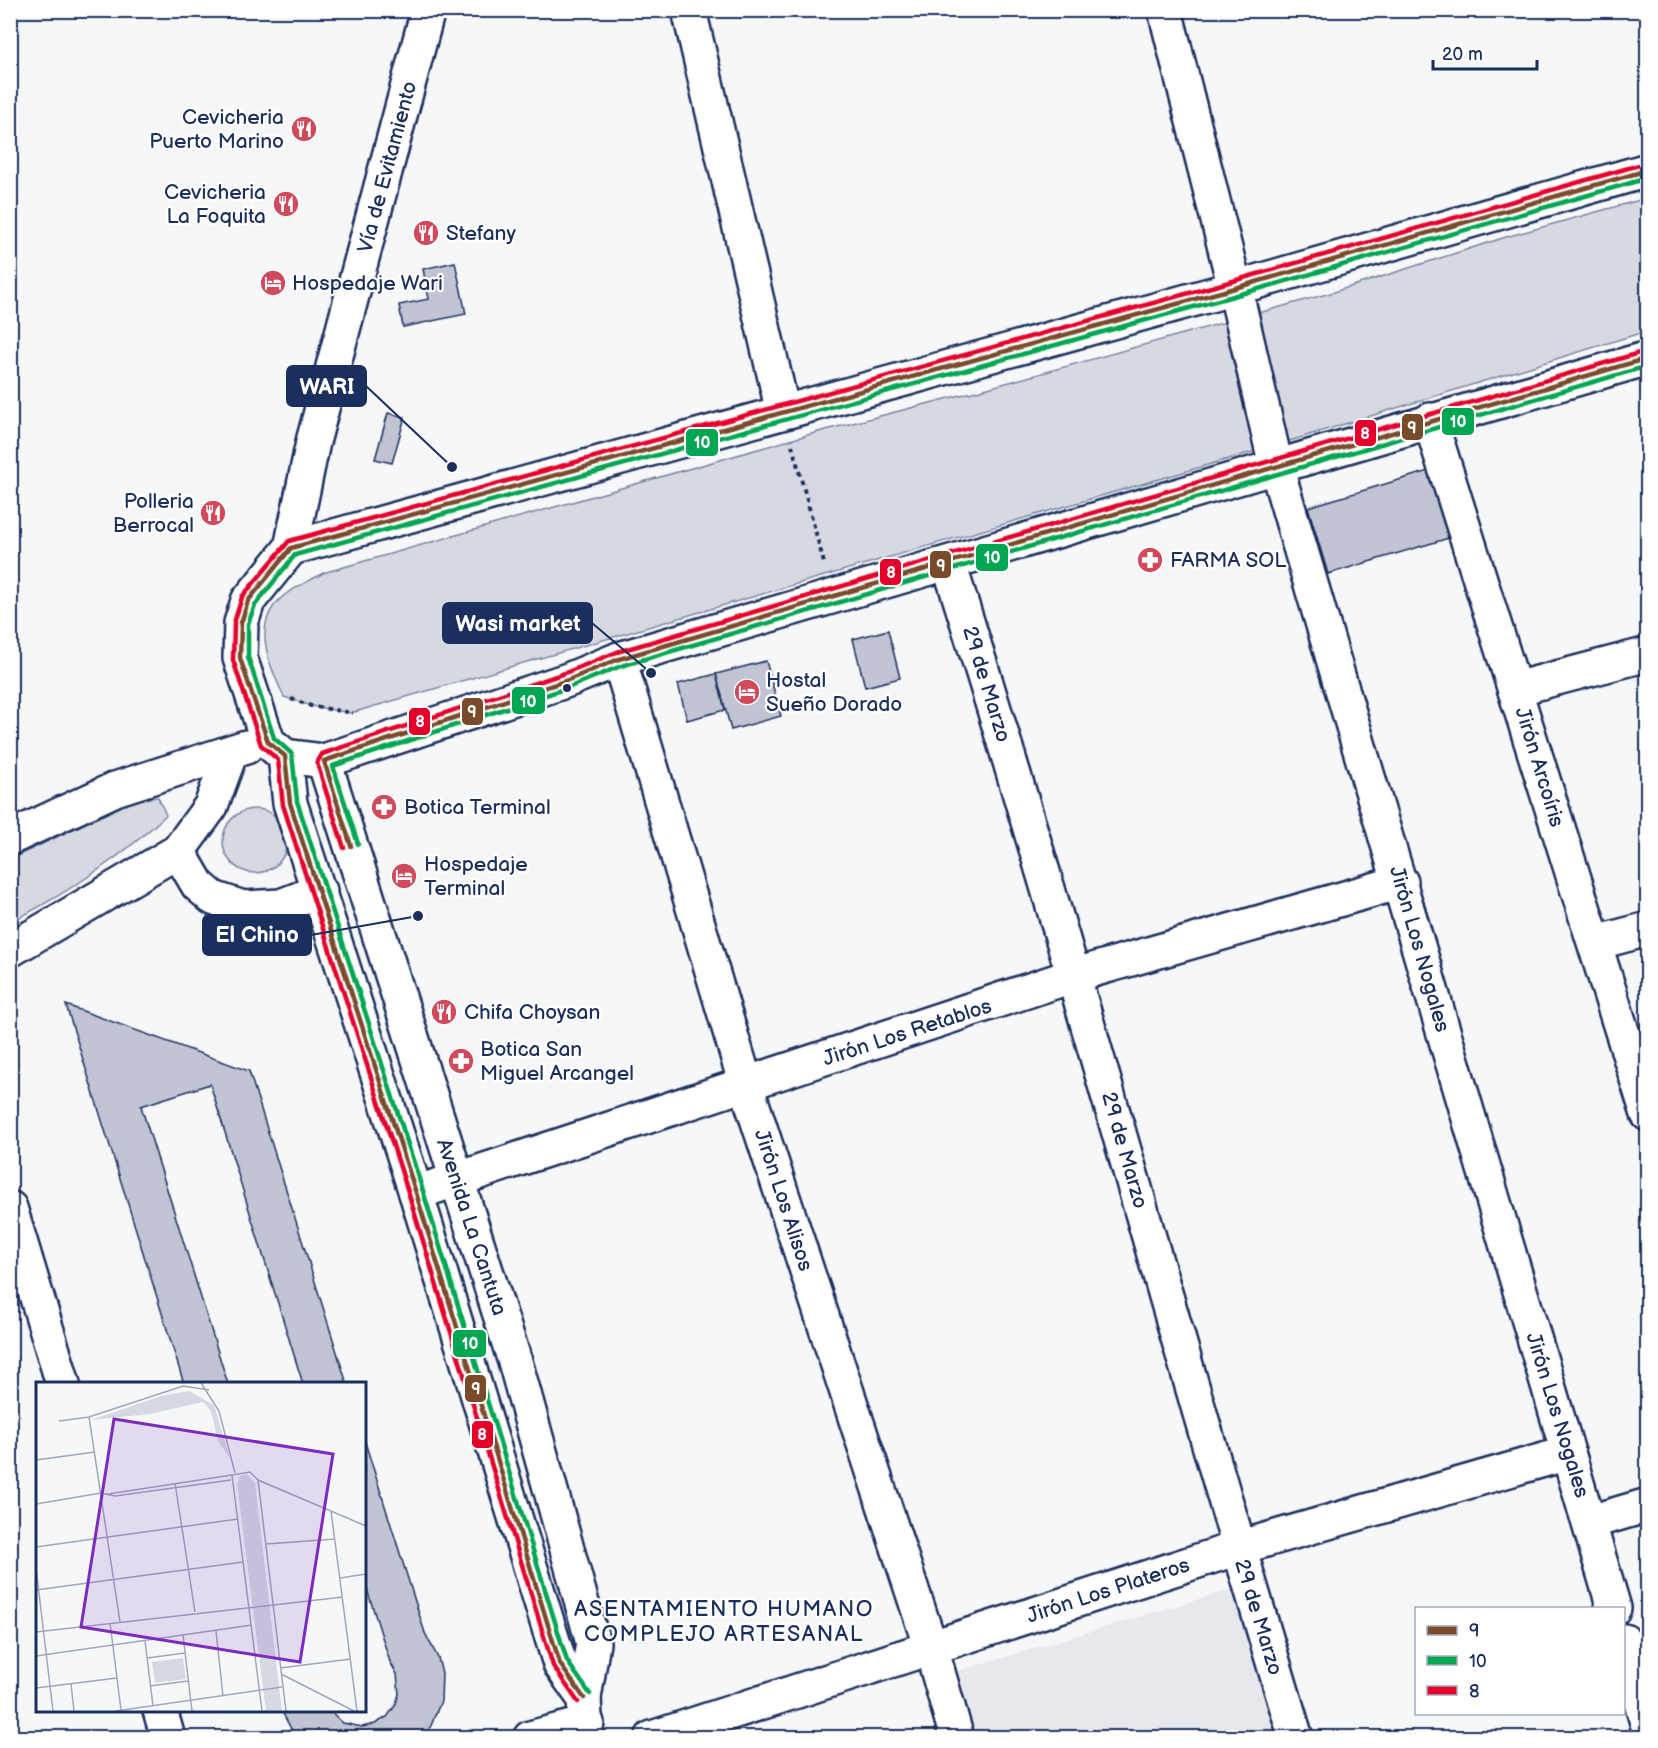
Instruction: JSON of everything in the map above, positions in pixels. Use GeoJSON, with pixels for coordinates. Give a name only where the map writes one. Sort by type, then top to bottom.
{"type":"FeatureCollection","features":[{"type":"Feature","properties":{"kind":"main road","name":"Vía de Evitamiento"},"geometry":{"type":"LineString","coordinates":[[290,803],[276,749],[240,658],[241,623],[248,601],[291,548],[313,442],[428,10]]}},
{"type":"Feature","properties":{"kind":"main road"},"geometry":{"type":"LineString","coordinates":[[689,10],[783,412]]}},
{"type":"Feature","properties":{"kind":"main road","name":"Jirón Los Nogales"},"geometry":{"type":"LineString","coordinates":[[1165,10],[1235,288],[1276,466],[1614,1607]]}},
{"type":"Feature","properties":{"kind":"main road"},"geometry":{"type":"LineString","coordinates":[[291,548],[1235,288],[1647,170]]}},
{"type":"Feature","properties":{"kind":"main road"},"geometry":{"type":"LineString","coordinates":[[10,838],[114,789],[231,752],[276,749],[324,761],[568,680],[619,659],[834,598],[1430,420],[1647,358]]}},
{"type":"Feature","properties":{"kind":"main road","name":"Jirón Arcoíris"},"geometry":{"type":"LineString","coordinates":[[1430,420],[1647,1114]]}},
{"type":"Feature","properties":{"kind":"main road","name":"29 de Marzo"},"geometry":{"type":"LineString","coordinates":[[949,564],[1075,975],[1238,1548],[1296,1737]]}},
{"type":"Feature","properties":{"kind":"main road"},"geometry":{"type":"LineString","coordinates":[[1515,689],[1647,654]]}},
{"type":"Feature","properties":{"kind":"main road","name":"Jirón Los Alisos"},"geometry":{"type":"LineString","coordinates":[[619,659],[746,1085],[931,1648],[957,1737]]}},
{"type":"Feature","properties":{"kind":"main road"},"geometry":{"type":"LineString","coordinates":[[10,950],[178,851],[212,806],[231,752]]}},
{"type":"Feature","properties":{"kind":"main road","name":"Avenida La Cantuta"},"geometry":{"type":"LineString","coordinates":[[324,761],[516,1365],[593,1643],[586,1719]]}},
{"type":"Feature","properties":{"kind":"main road","name":"Avenida La Cantuta"},"geometry":{"type":"LineString","coordinates":[[290,803],[416,1193],[560,1664],[586,1719]]}},
{"type":"Feature","properties":{"kind":"main road"},"geometry":{"type":"LineString","coordinates":[[178,851],[198,885],[213,898],[243,908],[281,906],[320,891]]}},
{"type":"Feature","properties":{"kind":"main road","name":"Jirón Los Retablos"},"geometry":{"type":"LineString","coordinates":[[416,1193],[1075,975],[1401,882]]}},
{"type":"Feature","properties":{"kind":"main road"},"geometry":{"type":"LineString","coordinates":[[1595,943],[1647,928]]}},
{"type":"Feature","properties":{"kind":"main road"},"geometry":{"type":"LineString","coordinates":[[10,1208],[63,1382]]}},
{"type":"Feature","properties":{"kind":"main road","name":"Jirón Los Plateros"},"geometry":{"type":"LineString","coordinates":[[652,1737],[1238,1548],[1568,1453]]}},
{"type":"Feature","properties":{"kind":"main road"},"geometry":{"type":"LineString","coordinates":[[1590,1522],[1647,1505]]}},
{"type":"Feature","properties":{"kind":"main road"},"geometry":{"type":"LineString","coordinates":[[1625,1648],[1647,1726]]}},
{"type":"Feature","properties":{"kind":"main road"},"geometry":{"type":"LineString","coordinates":[[161,1712],[168,1737]]}},
{"type":"Feature","properties":{"kind":"main road"},"geometry":{"type":"LineString","coordinates":[[530,1737],[586,1719]]}},
{"type":"Feature","properties":{"kind":"path"},"geometry":{"type":"LineString","coordinates":[[783,412],[834,598]]}},
{"type":"Feature","properties":{"kind":"shaded area"},"geometry":{"type":"Polygon","coordinates":[[[1647,198],[1647,331],[1270,447],[351,713],[311,706],[284,697],[268,657],[265,630],[268,617],[275,605],[286,594],[323,573],[818,432],[988,388],[1334,292],[1506,237],[1647,198]]]}},
{"type":"Feature","properties":{"kind":"shaded area"},"geometry":{"type":"Polygon","coordinates":[[[158,797],[166,815],[149,831],[92,874],[11,922],[11,859],[134,800],[158,797]]]}},
{"type":"Feature","properties":{"kind":"shaded area"},"geometry":{"type":"Polygon","coordinates":[[[255,809],[278,818],[287,841],[278,864],[255,873],[232,864],[223,841],[232,818],[255,809]]]}},
{"type":"Feature","properties":{"kind":"shaded area"},"geometry":{"type":"Polygon","coordinates":[[[1236,1588],[1280,1737],[977,1737],[958,1671],[1236,1588]]]}},
{"type":"Feature","properties":{"kind":"building"},"geometry":{"type":"Polygon","coordinates":[[[455,262],[466,314],[403,327],[399,305],[429,299],[423,269],[455,262]]]}},
{"type":"Feature","properties":{"kind":"building"},"geometry":{"type":"Polygon","coordinates":[[[388,413],[405,417],[392,463],[375,459],[388,413]]]}},
{"type":"Feature","properties":{"kind":"building"},"geometry":{"type":"Polygon","coordinates":[[[1429,471],[1449,538],[1328,574],[1308,507],[1429,471]]]}},
{"type":"Feature","properties":{"kind":"building"},"geometry":{"type":"Polygon","coordinates":[[[888,630],[900,678],[865,687],[853,639],[888,630]]]}},
{"type":"Feature","properties":{"kind":"building","name":"Hostal Sueño Dorado"},"geometry":{"type":"Polygon","coordinates":[[[766,661],[781,716],[731,730],[716,674],[766,661]]]}},
{"type":"Feature","properties":{"kind":"building"},"geometry":{"type":"Polygon","coordinates":[[[716,674],[725,710],[687,720],[678,684],[716,674]]]}},
{"type":"Feature","properties":{"kind":"building"},"geometry":{"type":"Polygon","coordinates":[[[66,1005],[249,1071],[346,1382],[302,1382],[210,1084],[141,1106],[227,1382],[183,1382],[66,1005]]]}},
{"type":"Feature","properties":{"kind":"building"},"geometry":{"type":"Polygon","coordinates":[[[366,1445],[425,1633],[438,1658],[442,1673],[441,1701],[430,1728],[423,1738],[296,1738],[282,1712],[331,1712],[343,1723],[362,1727],[375,1724],[387,1717],[395,1706],[399,1694],[397,1674],[390,1662],[366,1586],[366,1445]]]}},
{"type":"Feature","properties":{"kind":"transit line","name":"8"},"geometry":{"type":"LineString","coordinates":[[578,1702],[553,1666],[409,1195],[283,805],[278,760],[261,745],[233,660],[234,623],[242,597],[289,541],[1233,281],[1646,163]]}},
{"type":"Feature","properties":{"kind":"transit line","name":"9"},"geometry":{"type":"LineString","coordinates":[[584,1698],[560,1664],[416,1193],[290,803],[285,756],[268,742],[240,658],[241,623],[248,601],[291,548],[1235,288],[1648,170]]}},
{"type":"Feature","properties":{"kind":"transit line","name":"10"},"geometry":{"type":"LineString","coordinates":[[590,1694],[567,1661],[423,1191],[297,801],[292,754],[274,738],[248,657],[248,624],[255,605],[295,555],[1237,295],[1648,178]]}},
{"type":"Feature","properties":{"kind":"transit line","name":"8"},"geometry":{"type":"LineString","coordinates":[[344,848],[317,763],[322,754],[565,673],[617,652],[1646,351]]}},
{"type":"Feature","properties":{"kind":"transit line","name":"9"},"geometry":{"type":"LineString","coordinates":[[351,846],[324,761],[568,680],[619,659],[1648,358]]}},
{"type":"Feature","properties":{"kind":"transit line","name":"10"},"geometry":{"type":"LineString","coordinates":[[358,844],[333,766],[570,687],[621,666],[1648,366]]}},
{"type":"Feature","properties":{"kind":"place","name":"Cevicheria Puerto Marino"},"geometry":{"type":"Point","coordinates":[304,129]}},
{"type":"Feature","properties":{"kind":"place","name":"Cevicheria La Foquita"},"geometry":{"type":"Point","coordinates":[286,204]}},
{"type":"Feature","properties":{"kind":"place","name":"Stefany"},"geometry":{"type":"Point","coordinates":[426,233]}},
{"type":"Feature","properties":{"kind":"place","name":"Hospedaje Wari"},"geometry":{"type":"Point","coordinates":[273,283]}},
{"type":"Feature","properties":{"kind":"place","name":"WARI"},"geometry":{"type":"Point","coordinates":[452,467]}},
{"type":"Feature","properties":{"kind":"place","name":"Polleria Berrocal"},"geometry":{"type":"Point","coordinates":[213,513]}},
{"type":"Feature","properties":{"kind":"place","name":"FARMA SOL"},"geometry":{"type":"Point","coordinates":[1150,560]}},
{"type":"Feature","properties":{"kind":"place","name":"Wasi market"},"geometry":{"type":"Point","coordinates":[651,673]}},
{"type":"Feature","properties":{"kind":"place","name":"Hostal Sueño Dorado"},"geometry":{"type":"Point","coordinates":[747,692]}},
{"type":"Feature","properties":{"kind":"place","name":"Botica Terminal"},"geometry":{"type":"Point","coordinates":[384,807]}},
{"type":"Feature","properties":{"kind":"place","name":"Hospedaje Terminal"},"geometry":{"type":"Point","coordinates":[404,876]}},
{"type":"Feature","properties":{"kind":"place","name":"El Chino"},"geometry":{"type":"Point","coordinates":[418,916]}},
{"type":"Feature","properties":{"kind":"place","name":"Chifa Choysan"},"geometry":{"type":"Point","coordinates":[444,1012]}},
{"type":"Feature","properties":{"kind":"place","name":"Botica San Miguel Arcangel"},"geometry":{"type":"Point","coordinates":[461,1061]}},
{"type":"Feature","properties":{"kind":"district","name":"ASENTAMIENTO HUMANO COMPLEJO ARTESANAL"},"geometry":{"type":"Point","coordinates":[724,1620]}}]}
